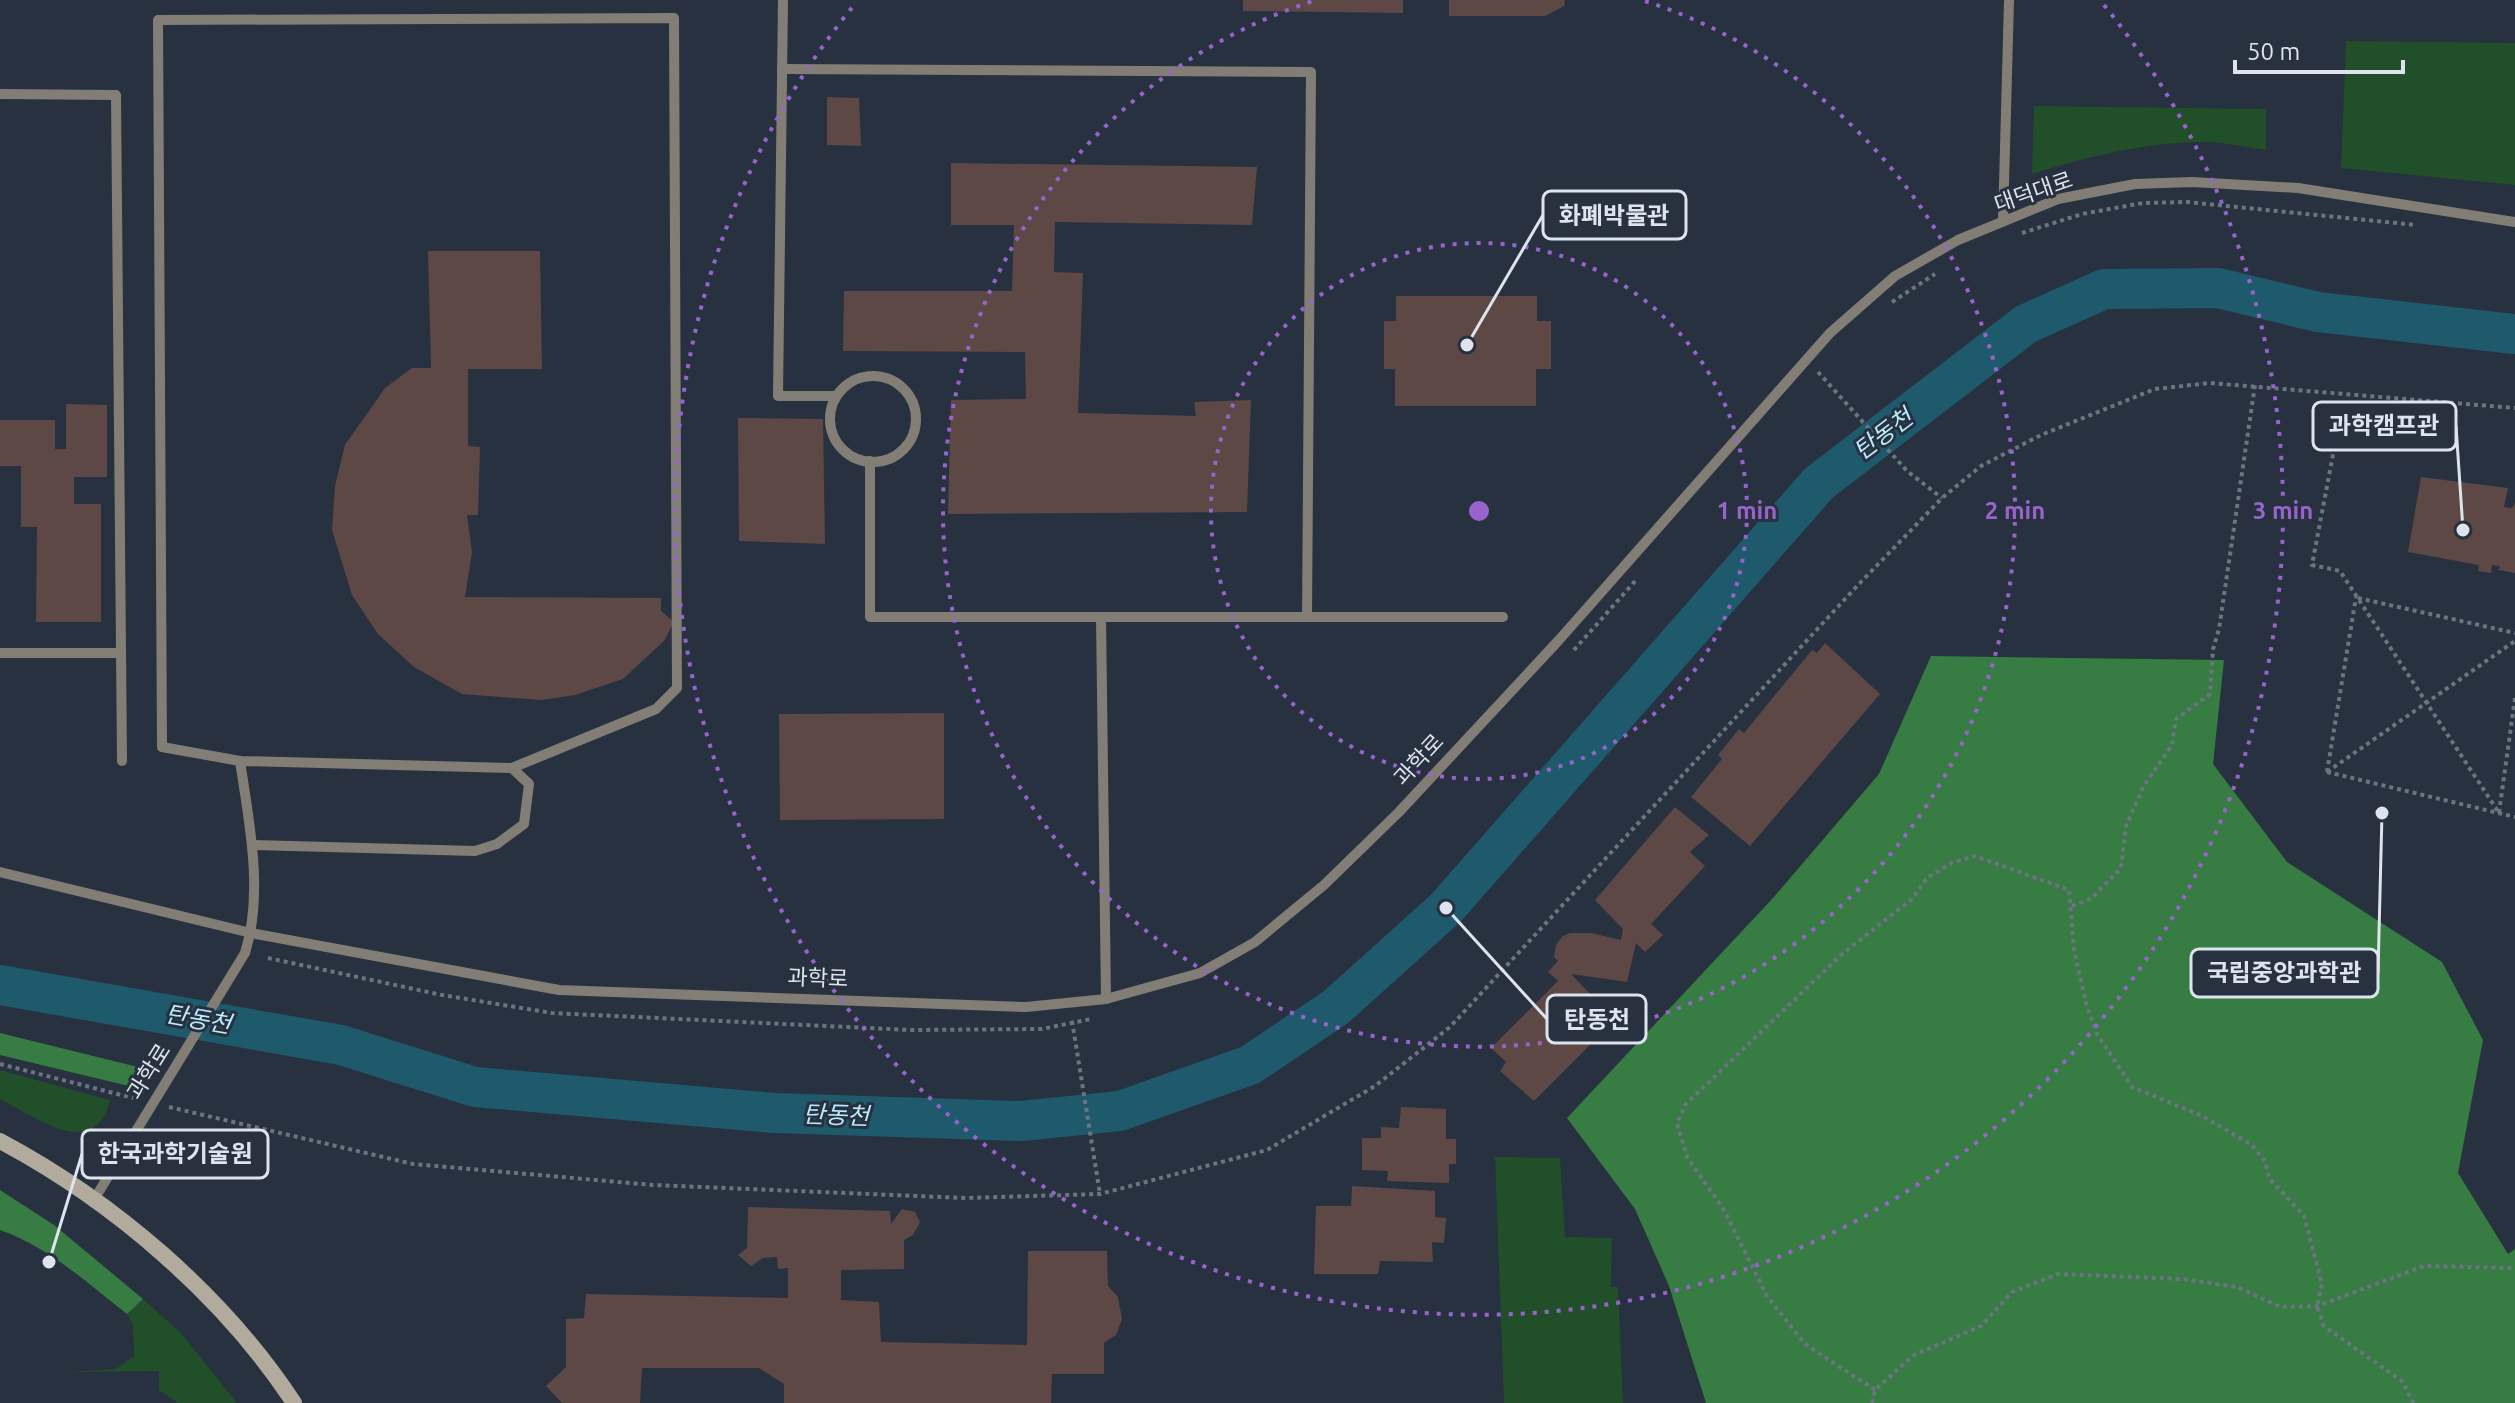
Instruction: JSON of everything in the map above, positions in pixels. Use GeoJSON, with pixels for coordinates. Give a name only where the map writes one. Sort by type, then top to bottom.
{"type":"FeatureCollection","features":[{"type":"Feature","properties":{"kind":"main road"},"geometry":{"type":"LineString","coordinates":[[0,1141],[95,1198],[205,1294],[264,1357],[294,1403]]}},
{"type":"Feature","properties":{"kind":"lane"},"geometry":{"type":"LineString","coordinates":[[783,0],[778,396],[835,396]]}},
{"type":"Feature","properties":{"kind":"lane"},"geometry":{"type":"LineString","coordinates":[[2003,221],[2009,0]]}},
{"type":"Feature","properties":{"kind":"lane"},"geometry":{"type":"LineString","coordinates":[[674,18],[677,688],[656,709],[512,768],[240,761],[162,747],[158,20],[674,18]]}},
{"type":"Feature","properties":{"kind":"lane"},"geometry":{"type":"LineString","coordinates":[[782,69],[1311,72],[1307,617]]}},
{"type":"Feature","properties":{"kind":"lane"},"geometry":{"type":"LineString","coordinates":[[0,94],[116,95],[122,761]]}},
{"type":"Feature","properties":{"kind":"lane","name":"대덕대로"},"geometry":{"type":"LineString","coordinates":[[1672,509],[1830,333],[1895,276],[1958,240],[2058,199],[2135,184],[2192,182],[2298,188],[2515,222]]}},
{"type":"Feature","properties":{"kind":"lane"},"geometry":{"type":"LineString","coordinates":[[872,375],[900,385],[910,396],[916,424],[911,439],[890,459],[870,461],[849,455],[832,435],[829,422],[835,396],[857,378],[872,375]]}},
{"type":"Feature","properties":{"kind":"lane"},"geometry":{"type":"LineString","coordinates":[[870,461],[870,617],[1503,617]]}},
{"type":"Feature","properties":{"kind":"lane","name":"과학로"},"geometry":{"type":"LineString","coordinates":[[95,1198],[241,965],[251,933],[559,990],[1026,1007],[1106,999],[1200,973],[1255,942],[1324,885],[1399,812],[1559,640],[1672,509]]}},
{"type":"Feature","properties":{"kind":"lane"},"geometry":{"type":"LineString","coordinates":[[1101,617],[1106,999]]}},
{"type":"Feature","properties":{"kind":"lane"},"geometry":{"type":"LineString","coordinates":[[0,653],[121,653]]}},
{"type":"Feature","properties":{"kind":"lane"},"geometry":{"type":"LineString","coordinates":[[0,872],[251,933],[253,845],[240,761]]}},
{"type":"Feature","properties":{"kind":"lane"},"geometry":{"type":"LineString","coordinates":[[253,845],[475,851],[497,844],[524,824],[529,784],[512,768]]}},
{"type":"Feature","properties":{"kind":"path"},"geometry":{"type":"LineString","coordinates":[[2015,236],[2097,211],[2143,203],[2187,202],[2425,226]]}},
{"type":"Feature","properties":{"kind":"path"},"geometry":{"type":"LineString","coordinates":[[1886,306],[1945,267]]}},
{"type":"Feature","properties":{"kind":"path"},"geometry":{"type":"LineString","coordinates":[[1807,359],[1907,471],[1942,498]]}},
{"type":"Feature","properties":{"kind":"path"},"geometry":{"type":"LineString","coordinates":[[1807,383],[1827,362]]}},
{"type":"Feature","properties":{"kind":"path"},"geometry":{"type":"LineString","coordinates":[[177,1109],[249,1128],[428,1166],[653,1185],[934,1197],[1100,1194],[1267,1150],[1375,1086],[1450,1027],[1942,498],[1981,466],[2041,435],[2155,389],[2210,383],[2515,408]]}},
{"type":"Feature","properties":{"kind":"path"},"geometry":{"type":"LineString","coordinates":[[2071,906],[2092,898],[2121,868],[2126,826],[2143,787],[2172,745],[2176,719],[2210,694],[2213,649],[2219,629],[2255,385]]}},
{"type":"Feature","properties":{"kind":"path"},"geometry":{"type":"LineString","coordinates":[[2339,423],[2312,565],[2340,571],[2499,813]]}},
{"type":"Feature","properties":{"kind":"path"},"geometry":{"type":"LineString","coordinates":[[1565,660],[1644,570]]}},
{"type":"Feature","properties":{"kind":"path"},"geometry":{"type":"LineString","coordinates":[[2356,597],[2515,633]]}},
{"type":"Feature","properties":{"kind":"path"},"geometry":{"type":"LineString","coordinates":[[2327,772],[2356,597]]}},
{"type":"Feature","properties":{"kind":"path"},"geometry":{"type":"LineString","coordinates":[[2327,772],[2515,641]]}},
{"type":"Feature","properties":{"kind":"path"},"geometry":{"type":"LineString","coordinates":[[2499,813],[2515,698]]}},
{"type":"Feature","properties":{"kind":"path"},"geometry":{"type":"LineString","coordinates":[[2327,772],[2515,817]]}},
{"type":"Feature","properties":{"kind":"path"},"geometry":{"type":"LineString","coordinates":[[1875,1390],[1805,1344],[1767,1296],[1724,1210],[1687,1157],[1677,1123],[1685,1105],[1830,966],[1912,899],[1927,878],[1951,863],[1975,856],[2069,890],[2074,951],[2097,1034],[2132,1087],[2200,1115],[2252,1145],[2265,1161],[2269,1178],[2304,1216],[2322,1284],[2317,1306],[2324,1326],[2403,1382],[2412,1401],[2418,1403]]}},
{"type":"Feature","properties":{"kind":"path"},"geometry":{"type":"LineString","coordinates":[[268,958],[442,995],[552,1013],[910,1030],[1042,1029],[1099,1017]]}},
{"type":"Feature","properties":{"kind":"path"},"geometry":{"type":"LineString","coordinates":[[1069,1003],[1100,1194]]}},
{"type":"Feature","properties":{"kind":"path"},"geometry":{"type":"LineString","coordinates":[[0,1064],[123,1096]]}},
{"type":"Feature","properties":{"kind":"path"},"geometry":{"type":"LineString","coordinates":[[1872,1403],[1875,1390],[1914,1355],[1981,1326],[2012,1292],[2058,1274],[2182,1279],[2237,1287],[2281,1307],[2317,1306],[2424,1266],[2515,1268]]}},
{"type":"Feature","properties":{"kind":"green space"},"geometry":{"type":"Polygon","coordinates":[[[2346,41],[2515,43],[2515,185],[2341,168],[2346,41]]]}},
{"type":"Feature","properties":{"kind":"green space"},"geometry":{"type":"Polygon","coordinates":[[[2034,106],[2266,109],[2266,150],[2211,142],[2160,145],[2095,156],[2032,174],[2034,106]]]}},
{"type":"Feature","properties":{"kind":"green space"},"geometry":{"type":"Polygon","coordinates":[[[1931,656],[2224,660],[2213,764],[2287,862],[2442,962],[2483,1040],[2458,1173],[2508,1254],[2515,1249],[2515,1403],[1706,1403],[1669,1286],[1635,1209],[1567,1118],[1773,898],[1879,774],[1931,656]]]}},
{"type":"Feature","properties":{"kind":"green space"},"geometry":{"type":"Polygon","coordinates":[[[0,1033],[146,1069],[133,1087],[0,1055],[0,1033]]]}},
{"type":"Feature","properties":{"kind":"green space"},"geometry":{"type":"Polygon","coordinates":[[[0,1070],[110,1100],[102,1119],[92,1129],[78,1132],[63,1130],[0,1099],[0,1070]]]}},
{"type":"Feature","properties":{"kind":"green space"},"geometry":{"type":"Polygon","coordinates":[[[1495,1157],[1560,1158],[1565,1237],[1612,1238],[1611,1287],[1618,1287],[1623,1403],[1504,1403],[1495,1157]]]}},
{"type":"Feature","properties":{"kind":"green space"},"geometry":{"type":"Polygon","coordinates":[[[0,1190],[54,1225],[143,1299],[127,1314],[51,1256],[0,1230],[0,1190]]]}},
{"type":"Feature","properties":{"kind":"green space"},"geometry":{"type":"Polygon","coordinates":[[[143,1299],[181,1333],[237,1403],[178,1403],[159,1390],[159,1371],[68,1372],[116,1369],[134,1356],[133,1325],[127,1314],[143,1299]]]}},
{"type":"Feature","properties":{"kind":"building"},"geometry":{"type":"Polygon","coordinates":[[[1243,0],[1403,0],[1403,13],[1243,11],[1243,0]]]}},
{"type":"Feature","properties":{"kind":"building"},"geometry":{"type":"Polygon","coordinates":[[[1449,0],[1565,0],[1564,6],[1545,16],[1449,16],[1449,0]]]}},
{"type":"Feature","properties":{"kind":"building"},"geometry":{"type":"Polygon","coordinates":[[[827,97],[859,98],[861,146],[827,145],[827,97]]]}},
{"type":"Feature","properties":{"kind":"building"},"geometry":{"type":"Polygon","coordinates":[[[951,163],[1257,167],[1252,225],[1055,222],[1054,272],[1083,273],[1078,413],[1196,416],[1194,402],[1251,400],[1247,512],[948,514],[951,400],[1026,399],[1025,352],[843,351],[844,291],[1012,291],[1014,225],[951,225],[951,163]]]}},
{"type":"Feature","properties":{"kind":"building"},"geometry":{"type":"Polygon","coordinates":[[[428,251],[540,251],[542,369],[468,369],[468,446],[480,447],[478,515],[467,515],[472,552],[465,597],[661,598],[661,611],[674,622],[664,641],[623,679],[575,695],[541,700],[462,694],[414,667],[378,634],[352,595],[332,530],[335,486],[345,445],[385,388],[412,368],[431,368],[428,251]]]}},
{"type":"Feature","properties":{"kind":"building"},"geometry":{"type":"Polygon","coordinates":[[[1396,296],[1537,296],[1537,321],[1551,321],[1551,369],[1536,369],[1536,406],[1395,406],[1395,369],[1384,369],[1384,321],[1396,321],[1396,296]]]}},
{"type":"Feature","properties":{"kind":"building"},"geometry":{"type":"Polygon","coordinates":[[[66,404],[107,405],[107,477],[74,477],[74,504],[101,504],[101,622],[36,622],[37,527],[21,527],[21,466],[0,466],[0,420],[55,420],[55,449],[66,449],[66,404]]]}},
{"type":"Feature","properties":{"kind":"building"},"geometry":{"type":"Polygon","coordinates":[[[738,418],[823,419],[825,544],[739,541],[738,418]]]}},
{"type":"Feature","properties":{"kind":"building"},"geometry":{"type":"Polygon","coordinates":[[[2421,477],[2508,488],[2504,507],[2512,508],[2515,503],[2515,573],[2499,570],[2500,566],[2492,565],[2491,573],[2478,571],[2479,565],[2408,552],[2421,477]]]}},
{"type":"Feature","properties":{"kind":"building"},"geometry":{"type":"Polygon","coordinates":[[[1825,643],[1880,694],[1750,846],[1691,797],[1722,759],[1718,755],[1739,729],[1744,733],[1812,650],[1817,653],[1825,643]]]}},
{"type":"Feature","properties":{"kind":"building"},"geometry":{"type":"Polygon","coordinates":[[[944,713],[944,819],[780,820],[779,714],[944,713]]]}},
{"type":"Feature","properties":{"kind":"building"},"geometry":{"type":"Polygon","coordinates":[[[1675,807],[1709,835],[1690,852],[1705,866],[1651,924],[1663,935],[1645,952],[1636,943],[1627,982],[1571,974],[1615,1020],[1534,1101],[1500,1071],[1506,1062],[1491,1048],[1558,981],[1548,972],[1558,961],[1554,957],[1556,945],[1563,936],[1591,933],[1621,940],[1623,929],[1595,900],[1675,807]]]}},
{"type":"Feature","properties":{"kind":"building"},"geometry":{"type":"Polygon","coordinates":[[[1401,1107],[1446,1109],[1446,1139],[1456,1139],[1456,1164],[1449,1164],[1449,1183],[1387,1181],[1388,1171],[1362,1170],[1362,1138],[1381,1138],[1381,1127],[1399,1128],[1401,1107]]]}},
{"type":"Feature","properties":{"kind":"building"},"geometry":{"type":"Polygon","coordinates":[[[1352,1186],[1435,1191],[1435,1217],[1446,1218],[1444,1243],[1432,1242],[1433,1262],[1380,1261],[1378,1274],[1314,1274],[1316,1206],[1351,1206],[1352,1186]]]}},
{"type":"Feature","properties":{"kind":"building"},"geometry":{"type":"Polygon","coordinates":[[[748,1207],[890,1211],[891,1224],[902,1209],[915,1212],[920,1222],[913,1235],[904,1240],[904,1269],[841,1270],[841,1300],[879,1302],[881,1342],[1027,1345],[1028,1251],[1107,1251],[1108,1286],[1118,1297],[1122,1319],[1116,1335],[1104,1343],[1104,1374],[1052,1374],[1051,1403],[784,1403],[784,1384],[759,1368],[642,1368],[640,1403],[562,1403],[546,1386],[566,1367],[566,1319],[584,1318],[586,1294],[788,1298],[788,1268],[778,1269],[777,1257],[763,1258],[751,1266],[738,1255],[747,1248],[748,1207]]]}},
{"type":"Feature","properties":{"kind":"waterway","name":"탄동천"},"geometry":{"type":"LineString","coordinates":[[0,985],[341,1045],[475,1087],[774,1113],[1021,1121],[1120,1111],[1250,1065],[1336,1007],[1446,908],[1819,483],[2026,324],[2104,289],[2218,288],[2318,312],[2515,334]]}},
{"type":"Feature","properties":{"kind":"place","name":"화폐박물관"},"geometry":{"type":"Point","coordinates":[1467,345]}},
{"type":"Feature","properties":{"kind":"place","name":"과학캠프관"},"geometry":{"type":"Point","coordinates":[2463,530]}},
{"type":"Feature","properties":{"kind":"place","name":"국립중앙과학관"},"geometry":{"type":"Point","coordinates":[2382,813]}},
{"type":"Feature","properties":{"kind":"place","name":"탄동천"},"geometry":{"type":"Point","coordinates":[1446,908]}},
{"type":"Feature","properties":{"kind":"place","name":"한국과학기술원"},"geometry":{"type":"Point","coordinates":[49,1262]}}]}
